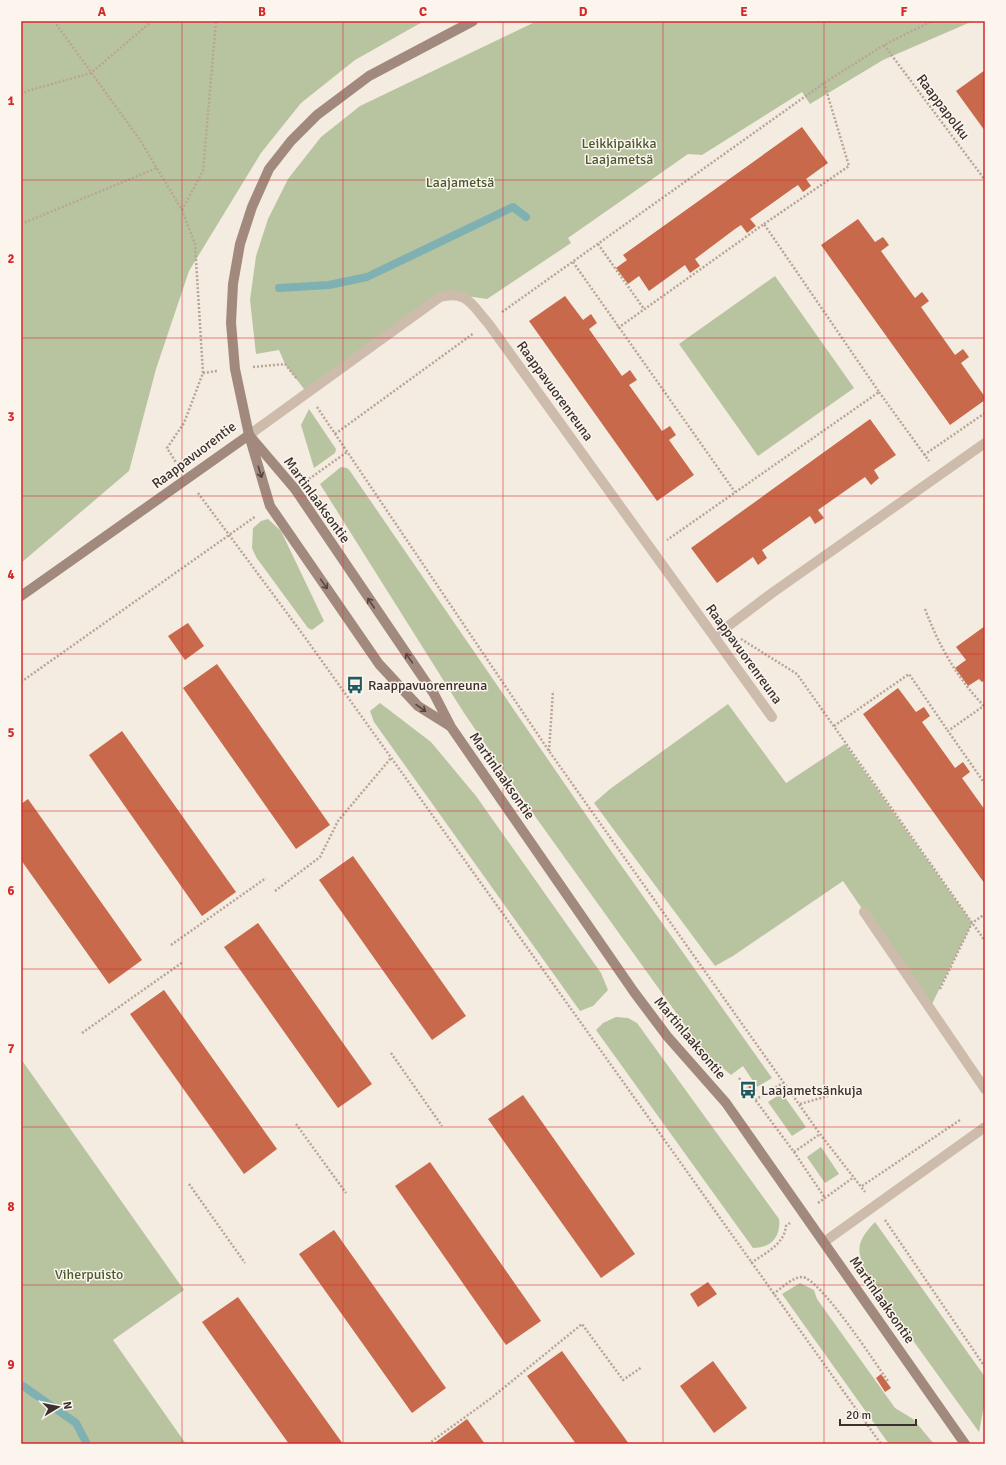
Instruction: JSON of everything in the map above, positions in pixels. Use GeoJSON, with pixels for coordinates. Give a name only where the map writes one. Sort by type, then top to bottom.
{"type":"FeatureCollection","features":[{"type":"Feature","properties":{"kind":"street","name":"Raappavuorentie"},"geometry":{"type":"LineString","coordinates":[[21,596],[249,435],[235,369],[231,323],[233,284],[240,244],[252,207],[269,169],[291,141],[317,115],[369,76],[473,21]]}},
{"type":"Feature","properties":{"kind":"street","name":"Raappavuorenreuna"},"geometry":{"type":"LineString","coordinates":[[249,435],[440,297],[452,294],[465,297],[488,323],[772,717]]}},
{"type":"Feature","properties":{"kind":"street","name":"Martinlaaksontie"},"geometry":{"type":"LineString","coordinates":[[249,435],[295,489],[429,688],[451,727],[634,992],[667,1036],[726,1103],[965,1444]]}},
{"type":"Feature","properties":{"kind":"street","name":"Martinlaaksontie"},"geometry":{"type":"LineString","coordinates":[[249,435],[270,506],[379,664],[418,706],[451,727]]}},
{"type":"Feature","properties":{"kind":"street"},"geometry":{"type":"LineString","coordinates":[[714,636],[772,593],[985,443]]}},
{"type":"Feature","properties":{"kind":"street"},"geometry":{"type":"LineString","coordinates":[[864,912],[985,1089]]}},
{"type":"Feature","properties":{"kind":"street"},"geometry":{"type":"LineString","coordinates":[[824,1242],[985,1127]]}},
{"type":"Feature","properties":{"kind":"path"},"geometry":{"type":"LineString","coordinates":[[54,21],[140,140],[182,210],[195,244],[203,373],[184,423],[167,448],[584,1027],[881,1444]]}},
{"type":"Feature","properties":{"kind":"path"},"geometry":{"type":"LineString","coordinates":[[21,95],[27,91],[91,73],[152,21]]}},
{"type":"Feature","properties":{"kind":"path"},"geometry":{"type":"LineString","coordinates":[[182,210],[203,171],[216,21]]}},
{"type":"Feature","properties":{"kind":"path"},"geometry":{"type":"LineString","coordinates":[[335,434],[572,262],[824,83],[884,45],[932,21]]}},
{"type":"Feature","properties":{"kind":"path","name":"Raappapolku"},"geometry":{"type":"LineString","coordinates":[[884,45],[985,180]]}},
{"type":"Feature","properties":{"kind":"path"},"geometry":{"type":"LineString","coordinates":[[618,328],[848,166],[824,83]]}},
{"type":"Feature","properties":{"kind":"path"},"geometry":{"type":"LineString","coordinates":[[21,224],[157,168]]}},
{"type":"Feature","properties":{"kind":"path"},"geometry":{"type":"LineString","coordinates":[[764,224],[879,392],[932,465]]}},
{"type":"Feature","properties":{"kind":"path"},"geometry":{"type":"LineString","coordinates":[[598,244],[644,309]]}},
{"type":"Feature","properties":{"kind":"path"},"geometry":{"type":"LineString","coordinates":[[572,262],[735,492]]}},
{"type":"Feature","properties":{"kind":"path"},"geometry":{"type":"LineString","coordinates":[[203,373],[285,364],[335,434],[549,752],[783,1083],[800,1104],[820,1134],[862,1186],[985,1367]]}},
{"type":"Feature","properties":{"kind":"path"},"geometry":{"type":"LineString","coordinates":[[652,550],[879,392]]}},
{"type":"Feature","properties":{"kind":"path"},"geometry":{"type":"LineString","coordinates":[[924,455],[985,413]]}},
{"type":"Feature","properties":{"kind":"path"},"geometry":{"type":"LineString","coordinates":[[295,489],[347,452]]}},
{"type":"Feature","properties":{"kind":"path"},"geometry":{"type":"LineString","coordinates":[[21,682],[270,506]]}},
{"type":"Feature","properties":{"kind":"path"},"geometry":{"type":"LineString","coordinates":[[924,609],[936,637],[955,672],[967,688],[985,706],[948,731]]}},
{"type":"Feature","properties":{"kind":"path"},"geometry":{"type":"LineString","coordinates":[[834,726],[909,674],[985,784]]}},
{"type":"Feature","properties":{"kind":"path"},"geometry":{"type":"LineString","coordinates":[[549,752],[553,691]]}},
{"type":"Feature","properties":{"kind":"path"},"geometry":{"type":"LineString","coordinates":[[275,891],[320,857],[338,820],[391,758]]}},
{"type":"Feature","properties":{"kind":"path"},"geometry":{"type":"LineString","coordinates":[[171,945],[266,878]]}},
{"type":"Feature","properties":{"kind":"path"},"geometry":{"type":"LineString","coordinates":[[930,1008],[972,923],[985,914]]}},
{"type":"Feature","properties":{"kind":"path"},"geometry":{"type":"LineString","coordinates":[[82,1033],[183,962]]}},
{"type":"Feature","properties":{"kind":"path"},"geometry":{"type":"LineString","coordinates":[[391,1053],[442,1126]]}},
{"type":"Feature","properties":{"kind":"path"},"geometry":{"type":"LineString","coordinates":[[739,1078],[794,1152],[825,1198]]}},
{"type":"Feature","properties":{"kind":"path"},"geometry":{"type":"LineString","coordinates":[[755,1100],[783,1083]]}},
{"type":"Feature","properties":{"kind":"path"},"geometry":{"type":"LineString","coordinates":[[800,1104],[828,1096]]}},
{"type":"Feature","properties":{"kind":"path"},"geometry":{"type":"LineString","coordinates":[[862,1186],[966,1116]]}},
{"type":"Feature","properties":{"kind":"path"},"geometry":{"type":"LineString","coordinates":[[296,1124],[346,1193]]}},
{"type":"Feature","properties":{"kind":"path"},"geometry":{"type":"LineString","coordinates":[[794,1152],[820,1134]]}},
{"type":"Feature","properties":{"kind":"path"},"geometry":{"type":"LineString","coordinates":[[189,1184],[245,1264]]}},
{"type":"Feature","properties":{"kind":"path"},"geometry":{"type":"LineString","coordinates":[[773,1294],[800,1277],[808,1278],[812,1281],[825,1293],[888,1381]]}},
{"type":"Feature","properties":{"kind":"path"},"geometry":{"type":"LineString","coordinates":[[428,1444],[490,1399],[582,1324],[623,1380],[642,1367]]}},
{"type":"Feature","properties":{"kind":"green space"},"geometry":{"type":"Polygon","coordinates":[[[21,21],[424,21],[355,60],[301,103],[261,153],[189,271],[156,369],[129,471],[21,563],[21,21]]]}},
{"type":"Feature","properties":{"kind":"green space","name":"Laajametsä"},"geometry":{"type":"Polygon","coordinates":[[[537,21],[973,21],[883,60],[810,104],[802,92],[702,155],[688,154],[568,238],[571,243],[487,299],[452,294],[307,393],[285,364],[279,350],[256,354],[250,300],[256,256],[268,219],[288,179],[321,137],[360,106],[537,21]]]}},
{"type":"Feature","properties":{"kind":"green space"},"geometry":{"type":"Polygon","coordinates":[[[775,276],[854,388],[758,456],[679,344],[775,276]]]}},
{"type":"Feature","properties":{"kind":"green space"},"geometry":{"type":"Polygon","coordinates":[[[309,409],[336,449],[335,453],[314,468],[301,425],[309,409]]]}},
{"type":"Feature","properties":{"kind":"green space"},"geometry":{"type":"Polygon","coordinates":[[[341,467],[347,468],[350,471],[606,844],[772,1078],[757,1087],[743,1066],[731,1075],[705,1053],[537,819],[464,713],[320,484],[341,467]]]}},
{"type":"Feature","properties":{"kind":"green space"},"geometry":{"type":"Polygon","coordinates":[[[268,519],[281,531],[324,621],[312,630],[308,628],[256,557],[252,548],[253,528],[261,521],[268,519]]]}},
{"type":"Feature","properties":{"kind":"green space"},"geometry":{"type":"Polygon","coordinates":[[[380,703],[431,742],[476,796],[601,973],[608,990],[593,1006],[580,1011],[374,722],[370,711],[380,703]]]}},
{"type":"Feature","properties":{"kind":"green space"},"geometry":{"type":"Polygon","coordinates":[[[728,704],[786,783],[845,744],[972,923],[930,1008],[843,881],[733,956],[715,966],[594,803],[610,789],[728,704]]]}},
{"type":"Feature","properties":{"kind":"green space"},"geometry":{"type":"Polygon","coordinates":[[[616,1017],[628,1018],[637,1023],[779,1219],[777,1236],[770,1243],[765,1246],[753,1248],[596,1030],[603,1023],[616,1017]]]}},
{"type":"Feature","properties":{"kind":"green space","name":"Viherpuisto"},"geometry":{"type":"Polygon","coordinates":[[[21,1059],[184,1290],[113,1340],[186,1444],[21,1444],[21,1059]]]}},
{"type":"Feature","properties":{"kind":"green space"},"geometry":{"type":"Polygon","coordinates":[[[782,1093],[806,1127],[792,1136],[768,1102],[782,1093]]]}},
{"type":"Feature","properties":{"kind":"green space"},"geometry":{"type":"Polygon","coordinates":[[[821,1147],[839,1174],[825,1183],[807,1157],[821,1147]]]}},
{"type":"Feature","properties":{"kind":"green space"},"geometry":{"type":"Polygon","coordinates":[[[875,1222],[985,1377],[985,1400],[979,1432],[868,1278],[860,1254],[860,1248],[864,1236],[875,1222]]]}},
{"type":"Feature","properties":{"kind":"green space"},"geometry":{"type":"Polygon","coordinates":[[[800,1283],[814,1290],[817,1299],[895,1408],[913,1419],[934,1444],[889,1444],[782,1294],[800,1283]]]}},
{"type":"Feature","properties":{"kind":"building"},"geometry":{"type":"Polygon","coordinates":[[[985,70],[985,131],[956,91],[985,70]]]}},
{"type":"Feature","properties":{"kind":"building"},"geometry":{"type":"Polygon","coordinates":[[[802,127],[828,163],[806,179],[811,186],[803,192],[798,185],[750,219],[756,226],[747,233],[741,225],[735,229],[695,259],[700,266],[690,273],[685,265],[649,291],[639,276],[628,284],[616,268],[627,260],[623,255],[802,127]]]}},
{"type":"Feature","properties":{"kind":"building"},"geometry":{"type":"Polygon","coordinates":[[[858,219],[875,242],[883,237],[889,245],[881,251],[915,298],[922,292],[929,301],[921,307],[955,355],[963,349],[969,357],[961,363],[985,397],[985,400],[950,425],[821,245],[858,219]]]}},
{"type":"Feature","properties":{"kind":"building"},"geometry":{"type":"Polygon","coordinates":[[[565,296],[583,320],[591,314],[597,323],[589,329],[622,376],[630,370],[637,380],[629,385],[662,431],[670,426],[676,435],[669,440],[694,475],[657,501],[529,321],[565,296]]]}},
{"type":"Feature","properties":{"kind":"building"},"geometry":{"type":"Polygon","coordinates":[[[870,419],[896,455],[874,470],[879,478],[871,485],[865,477],[818,510],[824,518],[815,524],[810,516],[762,550],[767,558],[758,565],[753,557],[717,583],[691,548],[870,419]]]}},
{"type":"Feature","properties":{"kind":"building"},"geometry":{"type":"Polygon","coordinates":[[[188,623],[204,646],[185,660],[168,636],[188,623]]]}},
{"type":"Feature","properties":{"kind":"building"},"geometry":{"type":"Polygon","coordinates":[[[985,626],[985,680],[982,682],[979,679],[968,686],[955,668],[966,660],[956,647],[985,626]]]}},
{"type":"Feature","properties":{"kind":"building"},"geometry":{"type":"Polygon","coordinates":[[[217,664],[330,825],[296,849],[183,688],[217,664]]]}},
{"type":"Feature","properties":{"kind":"building"},"geometry":{"type":"Polygon","coordinates":[[[898,688],[916,712],[924,707],[930,716],[922,722],[955,768],[963,762],[970,772],[962,778],[985,810],[985,884],[863,714],[898,688]]]}},
{"type":"Feature","properties":{"kind":"building"},"geometry":{"type":"Polygon","coordinates":[[[122,731],[236,892],[202,916],[89,755],[122,731]]]}},
{"type":"Feature","properties":{"kind":"building"},"geometry":{"type":"Polygon","coordinates":[[[28,799],[142,960],[109,984],[21,860],[21,804],[28,799]]]}},
{"type":"Feature","properties":{"kind":"building"},"geometry":{"type":"Polygon","coordinates":[[[353,856],[466,1016],[432,1040],[319,880],[353,856]]]}},
{"type":"Feature","properties":{"kind":"building"},"geometry":{"type":"Polygon","coordinates":[[[258,923],[372,1084],[338,1108],[224,947],[258,923]]]}},
{"type":"Feature","properties":{"kind":"building"},"geometry":{"type":"Polygon","coordinates":[[[164,990],[277,1149],[244,1174],[130,1014],[164,990]]]}},
{"type":"Feature","properties":{"kind":"building"},"geometry":{"type":"Polygon","coordinates":[[[750,1081],[757,1090],[753,1093],[746,1084],[750,1081]]]}},
{"type":"Feature","properties":{"kind":"building"},"geometry":{"type":"Polygon","coordinates":[[[523,1095],[635,1254],[601,1278],[488,1119],[523,1095]]]}},
{"type":"Feature","properties":{"kind":"building"},"geometry":{"type":"Polygon","coordinates":[[[430,1162],[541,1321],[506,1345],[395,1186],[430,1162]]]}},
{"type":"Feature","properties":{"kind":"building"},"geometry":{"type":"Polygon","coordinates":[[[334,1230],[446,1388],[412,1413],[299,1254],[334,1230]]]}},
{"type":"Feature","properties":{"kind":"building"},"geometry":{"type":"Polygon","coordinates":[[[708,1282],[717,1294],[698,1307],[690,1294],[708,1282]]]}},
{"type":"Feature","properties":{"kind":"building"},"geometry":{"type":"Polygon","coordinates":[[[238,1297],[343,1444],[289,1444],[202,1322],[238,1297]]]}},
{"type":"Feature","properties":{"kind":"building"},"geometry":{"type":"Polygon","coordinates":[[[562,1351],[629,1444],[576,1444],[527,1376],[562,1351]]]}},
{"type":"Feature","properties":{"kind":"building"},"geometry":{"type":"Polygon","coordinates":[[[713,1361],[747,1408],[714,1433],[680,1386],[713,1361]]]}},
{"type":"Feature","properties":{"kind":"building"},"geometry":{"type":"Polygon","coordinates":[[[881,1374],[891,1388],[885,1392],[876,1378],[881,1374]]]}},
{"type":"Feature","properties":{"kind":"building"},"geometry":{"type":"Polygon","coordinates":[[[467,1419],[485,1444],[433,1444],[467,1419]]]}},
{"type":"Feature","properties":{"kind":"waterway"},"geometry":{"type":"LineString","coordinates":[[279,288],[329,285],[367,277],[513,207],[526,217]]}},
{"type":"Feature","properties":{"kind":"waterway"},"geometry":{"type":"LineString","coordinates":[[23,1386],[76,1423],[87,1444]]}},
{"type":"Feature","properties":{"kind":"place","name":"Raappavuorenreuna"},"geometry":{"type":"Point","coordinates":[355,685]}},
{"type":"Feature","properties":{"kind":"place","name":"Laajametsänkuja"},"geometry":{"type":"Point","coordinates":[748,1090]}},
{"type":"Feature","properties":{"kind":"park label","name":"Leikkipaikka Laajametsä"},"geometry":{"type":"Point","coordinates":[619,152]}}]}
